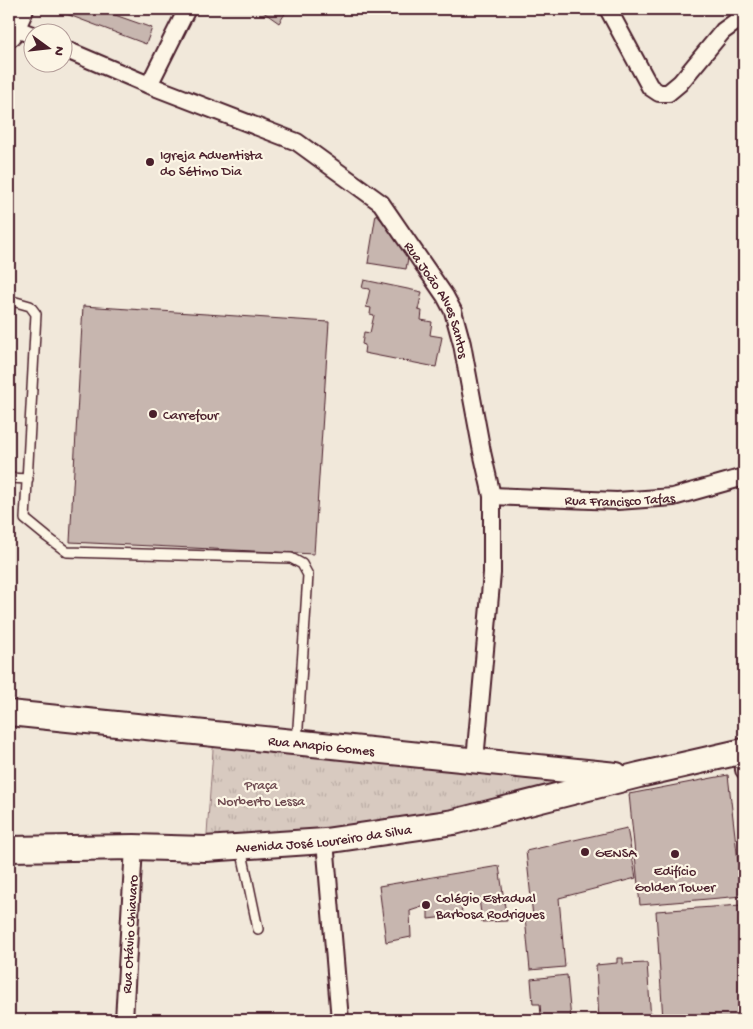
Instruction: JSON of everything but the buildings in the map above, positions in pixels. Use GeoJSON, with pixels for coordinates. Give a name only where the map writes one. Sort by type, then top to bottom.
{"type":"FeatureCollection","features":[{"type":"Feature","properties":{"kind":"main road","name":"Rua Anapio Gomes"},"geometry":{"type":"LineString","coordinates":[[9,713],[632,777]]}},
{"type":"Feature","properties":{"kind":"main road","name":"Avenida José Loureiro da Silva"},"geometry":{"type":"LineString","coordinates":[[9,849],[134,847],[205,849],[325,842],[454,822],[632,777],[744,757]]}},
{"type":"Feature","properties":{"kind":"street"},"geometry":{"type":"LineString","coordinates":[[149,85],[187,9]]}},
{"type":"Feature","properties":{"kind":"street"},"geometry":{"type":"LineString","coordinates":[[608,9],[650,87],[659,93],[668,93],[680,83],[723,31],[744,16]]}},
{"type":"Feature","properties":{"kind":"street","name":"Rua João Alves Santos"},"geometry":{"type":"LineString","coordinates":[[72,52],[149,85],[297,142],[381,203],[446,296],[453,311],[462,344],[492,496],[492,573],[475,760]]}},
{"type":"Feature","properties":{"kind":"street","name":"Rua Francisco Tafas"},"geometry":{"type":"LineString","coordinates":[[492,496],[617,501],[636,500],[673,497],[744,477]]}},
{"type":"Feature","properties":{"kind":"street"},"geometry":{"type":"LineString","coordinates":[[325,842],[340,1020]]}},
{"type":"Feature","properties":{"kind":"street","name":"Rua Otávio Chiavaro"},"geometry":{"type":"LineString","coordinates":[[124,1020],[134,847]]}},
{"type":"Feature","properties":{"kind":"lane"},"geometry":{"type":"LineString","coordinates":[[9,300],[30,306],[36,314],[25,519],[47,538],[68,552],[291,558],[302,564],[308,575],[297,743]]}},
{"type":"Feature","properties":{"kind":"lane"},"geometry":{"type":"LineString","coordinates":[[9,478],[28,479]]}},
{"type":"Feature","properties":{"kind":"lane"},"geometry":{"type":"LineString","coordinates":[[241,848],[258,928]]}},
{"type":"Feature","properties":{"kind":"green space","name":"Praça Norberto Lessa"},"geometry":{"type":"Polygon","coordinates":[[[214,736],[625,778],[452,822],[206,848],[214,736]]]}},
{"type":"Feature","properties":{"kind":"place","name":"Igreja Adventista do Sétimo Dia"},"geometry":{"type":"Point","coordinates":[150,162]}},
{"type":"Feature","properties":{"kind":"place","name":"Carrefour"},"geometry":{"type":"Point","coordinates":[153,414]}},
{"type":"Feature","properties":{"kind":"place","name":"GENSA"},"geometry":{"type":"Point","coordinates":[585,852]}},
{"type":"Feature","properties":{"kind":"place","name":"Edifício Golden Tower"},"geometry":{"type":"Point","coordinates":[675,854]}},
{"type":"Feature","properties":{"kind":"place","name":"Colégio Estadual Barbosa Rodrigues"},"geometry":{"type":"Point","coordinates":[426,905]}}]}
